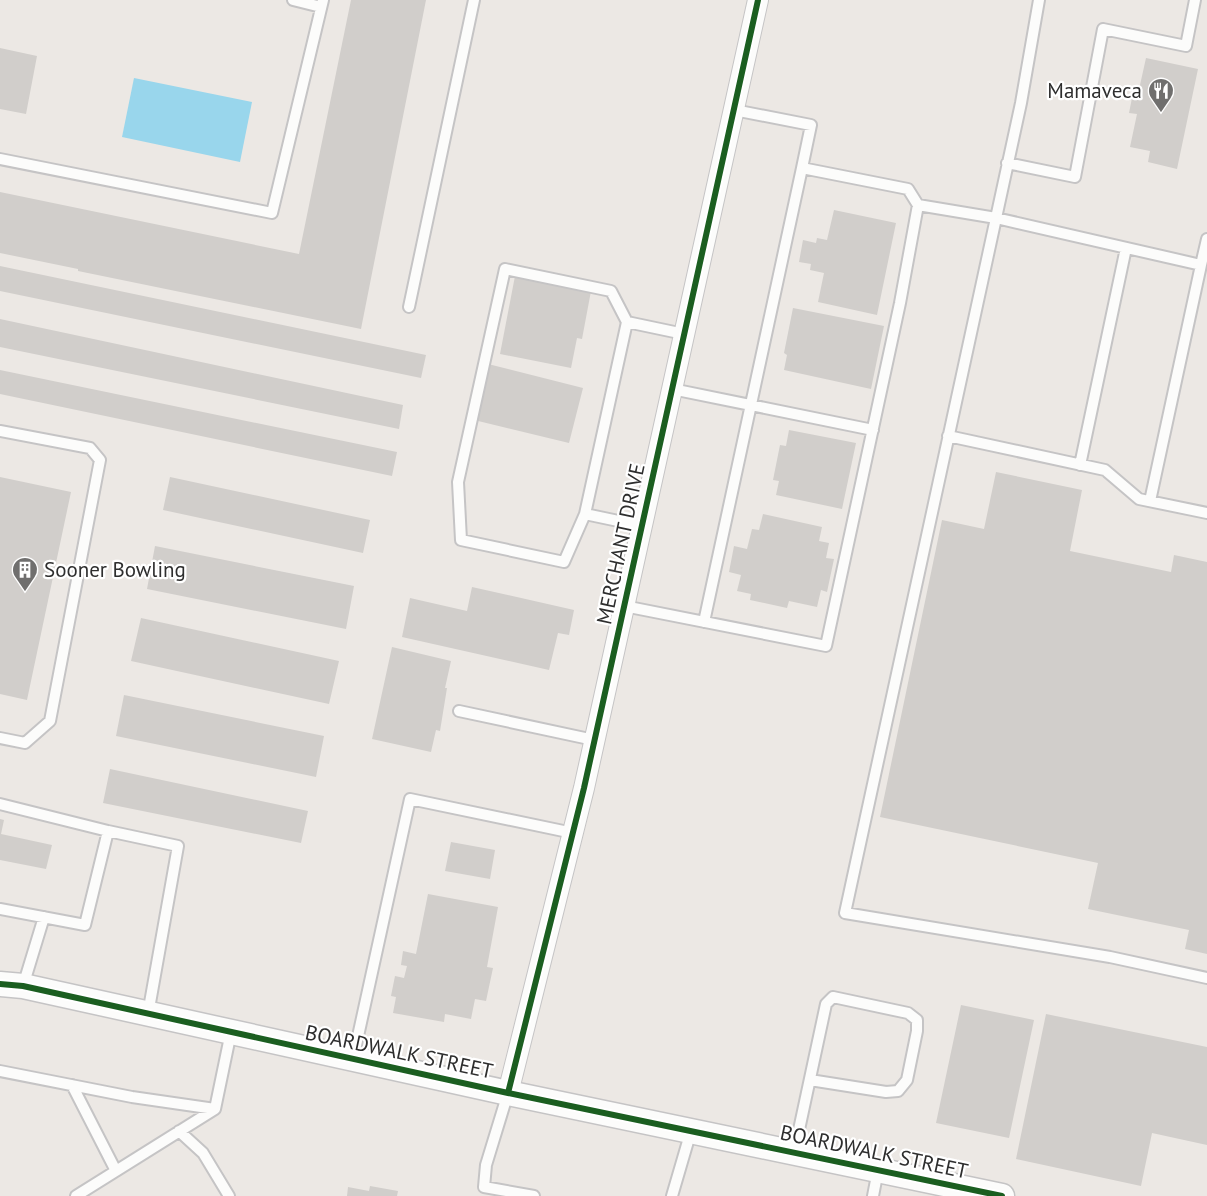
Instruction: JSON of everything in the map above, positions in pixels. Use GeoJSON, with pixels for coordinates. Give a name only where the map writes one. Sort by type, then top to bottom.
{"type":"FeatureCollection","features":[{"type":"Feature","properties":{"kind":"street","name":"MERCHANT DRIVE"},"geometry":{"type":"LineString","coordinates":[[508,1094],[573,833],[758,0]]}},
{"type":"Feature","properties":{"kind":"street","name":"BOARDWALK STREET"},"geometry":{"type":"LineString","coordinates":[[12,985],[508,1094],[1002,1196]]}},
{"type":"Feature","properties":{"kind":"lane"},"geometry":{"type":"LineString","coordinates":[[0,159],[272,213],[322,3],[293,0]]}},
{"type":"Feature","properties":{"kind":"lane"},"geometry":{"type":"LineString","coordinates":[[409,307],[474,0]]}},
{"type":"Feature","properties":{"kind":"lane"},"geometry":{"type":"LineString","coordinates":[[1039,0],[996,218],[845,913],[1110,957],[1207,978]]}},
{"type":"Feature","properties":{"kind":"lane"},"geometry":{"type":"LineString","coordinates":[[1007,164],[1075,177],[1103,29],[1186,46],[1195,0]]}},
{"type":"Feature","properties":{"kind":"lane"},"geometry":{"type":"LineString","coordinates":[[704,622],[811,124],[734,110]]}},
{"type":"Feature","properties":{"kind":"lane"},"geometry":{"type":"LineString","coordinates":[[624,606],[826,646],[900,303],[918,205],[908,189],[802,168]]}},
{"type":"Feature","properties":{"kind":"lane"},"geometry":{"type":"LineString","coordinates":[[918,205],[996,218],[1202,265]]}},
{"type":"Feature","properties":{"kind":"lane"},"geometry":{"type":"LineString","coordinates":[[1150,501],[1207,239]]}},
{"type":"Feature","properties":{"kind":"lane"},"geometry":{"type":"LineString","coordinates":[[1080,465],[1126,248]]}},
{"type":"Feature","properties":{"kind":"lane"},"geometry":{"type":"LineString","coordinates":[[505,269],[610,291],[627,322],[585,514],[564,562],[461,540],[458,482],[505,269]]}},
{"type":"Feature","properties":{"kind":"lane"},"geometry":{"type":"LineString","coordinates":[[627,322],[684,334]]}},
{"type":"Feature","properties":{"kind":"lane"},"geometry":{"type":"LineString","coordinates":[[672,389],[873,430]]}},
{"type":"Feature","properties":{"kind":"lane"},"geometry":{"type":"LineString","coordinates":[[0,431],[90,448],[100,460],[50,721],[25,743],[0,738]]}},
{"type":"Feature","properties":{"kind":"lane"},"geometry":{"type":"LineString","coordinates":[[948,436],[1106,470],[1140,499],[1207,513]]}},
{"type":"Feature","properties":{"kind":"lane"},"geometry":{"type":"LineString","coordinates":[[585,514],[642,526]]}},
{"type":"Feature","properties":{"kind":"lane"},"geometry":{"type":"LineString","coordinates":[[459,711],[594,740]]}},
{"type":"Feature","properties":{"kind":"lane"},"geometry":{"type":"LineString","coordinates":[[352,1059],[410,799],[573,833]]}},
{"type":"Feature","properties":{"kind":"lane"},"geometry":{"type":"LineString","coordinates":[[0,804],[178,846],[147,1014]]}},
{"type":"Feature","properties":{"kind":"lane"},"geometry":{"type":"LineString","coordinates":[[0,909],[85,925],[108,831]]}},
{"type":"Feature","properties":{"kind":"lane"},"geometry":{"type":"LineString","coordinates":[[12,985],[44,917]]}},
{"type":"Feature","properties":{"kind":"lane"},"geometry":{"type":"LineString","coordinates":[[794,1153],[826,1004],[833,997],[908,1013],[917,1020],[917,1031],[907,1080],[897,1091],[886,1092],[810,1080]]}},
{"type":"Feature","properties":{"kind":"lane"},"geometry":{"type":"LineString","coordinates":[[76,1196],[215,1109],[231,1032]]}},
{"type":"Feature","properties":{"kind":"lane"},"geometry":{"type":"LineString","coordinates":[[0,1071],[132,1097],[215,1109]]}},
{"type":"Feature","properties":{"kind":"lane"},"geometry":{"type":"LineString","coordinates":[[72,1085],[116,1171]]}},
{"type":"Feature","properties":{"kind":"lane"},"geometry":{"type":"LineString","coordinates":[[508,1094],[486,1165],[484,1187],[534,1196]]}},
{"type":"Feature","properties":{"kind":"lane"},"geometry":{"type":"LineString","coordinates":[[179,1131],[203,1153],[229,1196]]}},
{"type":"Feature","properties":{"kind":"lane"},"geometry":{"type":"LineString","coordinates":[[672,1196],[691,1131]]}},
{"type":"Feature","properties":{"kind":"lane"},"geometry":{"type":"LineString","coordinates":[[873,1196],[878,1170]]}},
{"type":"Feature","properties":{"kind":"water"},"geometry":{"type":"Polygon","coordinates":[[[134,78],[252,102],[240,162],[122,137],[134,78]]]}},
{"type":"Feature","properties":{"kind":"building"},"geometry":{"type":"Polygon","coordinates":[[[351,0],[426,0],[361,329],[0,253],[0,192],[299,254],[351,0]]]}},
{"type":"Feature","properties":{"kind":"building"},"geometry":{"type":"Polygon","coordinates":[[[0,48],[37,56],[26,114],[0,109],[0,48]]]}},
{"type":"Feature","properties":{"kind":"building","name":"Mamaveca"},"geometry":{"type":"Polygon","coordinates":[[[1146,58],[1198,69],[1177,169],[1148,162],[1150,151],[1130,147],[1137,114],[1129,113],[1133,93],[1138,94],[1146,58]]]}},
{"type":"Feature","properties":{"kind":"building"},"geometry":{"type":"Polygon","coordinates":[[[834,210],[896,223],[877,315],[818,302],[824,273],[810,270],[811,264],[799,262],[803,240],[816,243],[817,238],[827,240],[834,210]]]}},
{"type":"Feature","properties":{"kind":"building"},"geometry":{"type":"Polygon","coordinates":[[[0,266],[426,355],[421,378],[0,291],[0,266]]]}},
{"type":"Feature","properties":{"kind":"building"},"geometry":{"type":"Polygon","coordinates":[[[515,276],[591,291],[582,339],[577,338],[571,368],[500,354],[515,276]]]}},
{"type":"Feature","properties":{"kind":"building"},"geometry":{"type":"Polygon","coordinates":[[[793,308],[884,326],[871,389],[784,370],[787,355],[784,353],[793,308]]]}},
{"type":"Feature","properties":{"kind":"building"},"geometry":{"type":"Polygon","coordinates":[[[0,319],[403,405],[399,429],[0,347],[0,319]]]}},
{"type":"Feature","properties":{"kind":"building"},"geometry":{"type":"Polygon","coordinates":[[[488,364],[583,388],[569,443],[474,420],[488,364]]]}},
{"type":"Feature","properties":{"kind":"building"},"geometry":{"type":"Polygon","coordinates":[[[0,370],[397,452],[392,476],[0,394],[0,370]]]}},
{"type":"Feature","properties":{"kind":"building"},"geometry":{"type":"Polygon","coordinates":[[[789,430],[856,443],[842,509],[776,495],[779,481],[773,480],[780,445],[786,446],[789,430]]]}},
{"type":"Feature","properties":{"kind":"building"},"geometry":{"type":"Polygon","coordinates":[[[996,472],[1082,490],[1070,551],[1171,572],[1174,555],[1207,562],[1207,954],[1185,949],[1189,930],[1088,909],[1098,863],[880,817],[942,520],[984,529],[996,472]]]}},
{"type":"Feature","properties":{"kind":"building","name":"Sooner Bowling"},"geometry":{"type":"Polygon","coordinates":[[[0,477],[71,492],[27,700],[0,694],[0,477]]]}},
{"type":"Feature","properties":{"kind":"building"},"geometry":{"type":"Polygon","coordinates":[[[170,477],[370,520],[363,553],[163,510],[170,477]]]}},
{"type":"Feature","properties":{"kind":"building"},"geometry":{"type":"Polygon","coordinates":[[[763,514],[822,527],[819,541],[829,543],[826,558],[834,559],[827,592],[821,590],[817,607],[789,601],[787,608],[750,600],[751,594],[737,591],[741,575],[729,572],[734,546],[747,549],[752,529],[759,530],[763,514]]]}},
{"type":"Feature","properties":{"kind":"building"},"geometry":{"type":"Polygon","coordinates":[[[155,546],[354,586],[346,629],[147,589],[155,546]]]}},
{"type":"Feature","properties":{"kind":"building"},"geometry":{"type":"Polygon","coordinates":[[[472,587],[574,610],[569,635],[558,633],[549,670],[402,637],[410,598],[467,611],[472,587]]]}},
{"type":"Feature","properties":{"kind":"building"},"geometry":{"type":"Polygon","coordinates":[[[141,618],[339,661],[329,704],[131,661],[141,618]]]}},
{"type":"Feature","properties":{"kind":"building"},"geometry":{"type":"Polygon","coordinates":[[[392,647],[451,661],[440,731],[436,730],[431,752],[372,739],[392,647]]]}},
{"type":"Feature","properties":{"kind":"building"},"geometry":{"type":"Polygon","coordinates":[[[124,695],[324,736],[316,777],[116,736],[124,695]]]}},
{"type":"Feature","properties":{"kind":"building"},"geometry":{"type":"Polygon","coordinates":[[[110,769],[308,811],[301,843],[103,803],[110,769]]]}},
{"type":"Feature","properties":{"kind":"building"},"geometry":{"type":"Polygon","coordinates":[[[0,819],[4,820],[1,834],[52,845],[46,869],[0,860],[0,819]]]}},
{"type":"Feature","properties":{"kind":"building"},"geometry":{"type":"Polygon","coordinates":[[[451,842],[495,850],[490,879],[445,871],[451,842]]]}},
{"type":"Feature","properties":{"kind":"building"},"geometry":{"type":"Polygon","coordinates":[[[428,894],[498,907],[487,967],[493,968],[486,1001],[475,999],[471,1019],[445,1014],[444,1022],[393,1013],[396,997],[391,996],[395,976],[404,978],[407,966],[401,965],[403,951],[416,954],[428,894]]]}},
{"type":"Feature","properties":{"kind":"building"},"geometry":{"type":"Polygon","coordinates":[[[961,1005],[1034,1020],[1009,1138],[936,1123],[961,1005]]]}},
{"type":"Feature","properties":{"kind":"building"},"geometry":{"type":"Polygon","coordinates":[[[1046,1014],[1207,1047],[1207,1145],[1152,1133],[1141,1186],[1016,1159],[1046,1014]]]}},
{"type":"Feature","properties":{"kind":"building"},"geometry":{"type":"Polygon","coordinates":[[[370,1186],[398,1191],[397,1196],[347,1196],[348,1187],[369,1191],[370,1186]]]}},
{"type":"Feature","properties":{"kind":"cycle path"},"geometry":{"type":"LineString","coordinates":[[508,1093],[584,788],[758,0]]}},
{"type":"Feature","properties":{"kind":"cycle path"},"geometry":{"type":"LineString","coordinates":[[0,984],[23,986],[508,1093],[1002,1196]]}},
{"type":"Feature","properties":{"kind":"place","name":"Mamaveca"},"geometry":{"type":"Point","coordinates":[1161,114]}},
{"type":"Feature","properties":{"kind":"place","name":"Sooner Bowling"},"geometry":{"type":"Point","coordinates":[25,593]}}]}
